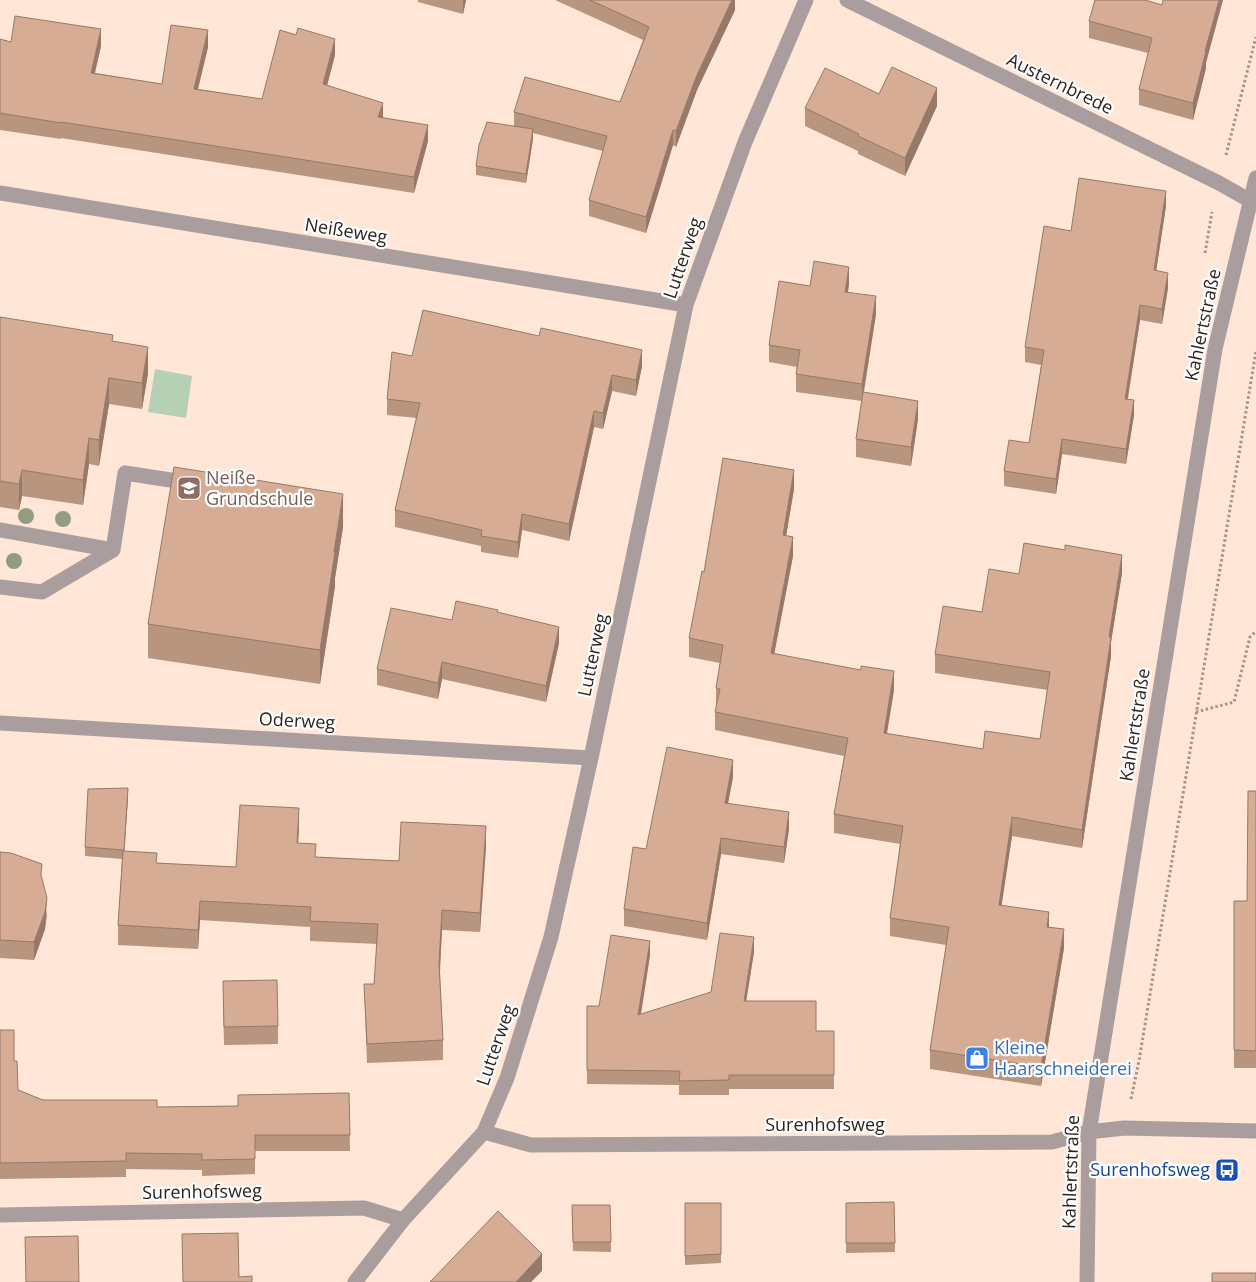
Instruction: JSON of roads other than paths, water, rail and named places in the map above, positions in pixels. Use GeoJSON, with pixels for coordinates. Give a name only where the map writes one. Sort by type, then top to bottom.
{"type":"FeatureCollection","features":[{"type":"Feature","properties":{"kind":"street","name":"Lutterweg"},"geometry":{"type":"LineString","coordinates":[[355,1282],[404,1220],[484,1132],[507,1078],[551,937],[591,758],[686,305],[745,142],[806,0]]}},
{"type":"Feature","properties":{"kind":"street","name":"Austernbrede"},"geometry":{"type":"LineString","coordinates":[[847,0],[1219,183],[1253,202]]}},
{"type":"Feature","properties":{"kind":"street","name":"Kahlertstraße"},"geometry":{"type":"LineString","coordinates":[[1087,1282],[1089,1132],[1215,348],[1253,202],[1256,178]]}},
{"type":"Feature","properties":{"kind":"street","name":"Neißeweg"},"geometry":{"type":"LineString","coordinates":[[0,193],[686,305]]}},
{"type":"Feature","properties":{"kind":"street"},"geometry":{"type":"LineString","coordinates":[[113,550],[125,473],[201,484]]}},
{"type":"Feature","properties":{"kind":"street"},"geometry":{"type":"LineString","coordinates":[[0,530],[113,550]]}},
{"type":"Feature","properties":{"kind":"street"},"geometry":{"type":"LineString","coordinates":[[0,587],[42,592],[113,550]]}},
{"type":"Feature","properties":{"kind":"street","name":"Oderweg"},"geometry":{"type":"LineString","coordinates":[[0,722],[591,758]]}},
{"type":"Feature","properties":{"kind":"street","name":"Surenhofsweg"},"geometry":{"type":"LineString","coordinates":[[484,1132],[531,1145],[541,1145],[1052,1142],[1089,1132],[1124,1128],[1256,1132]]}},
{"type":"Feature","properties":{"kind":"street","name":"Surenhofsweg"},"geometry":{"type":"LineString","coordinates":[[0,1215],[364,1208],[404,1220]]}},
{"type":"Feature","properties":{"kind":"place","name":"Neiße Grundschule"},"geometry":{"type":"Point","coordinates":[189,488]}},
{"type":"Feature","properties":{"kind":"place","name":"Kleine Haarschneiderei"},"geometry":{"type":"Point","coordinates":[977,1058]}},
{"type":"Feature","properties":{"kind":"place","name":"Surenhofsweg"},"geometry":{"type":"Point","coordinates":[1227,1170]}}]}
